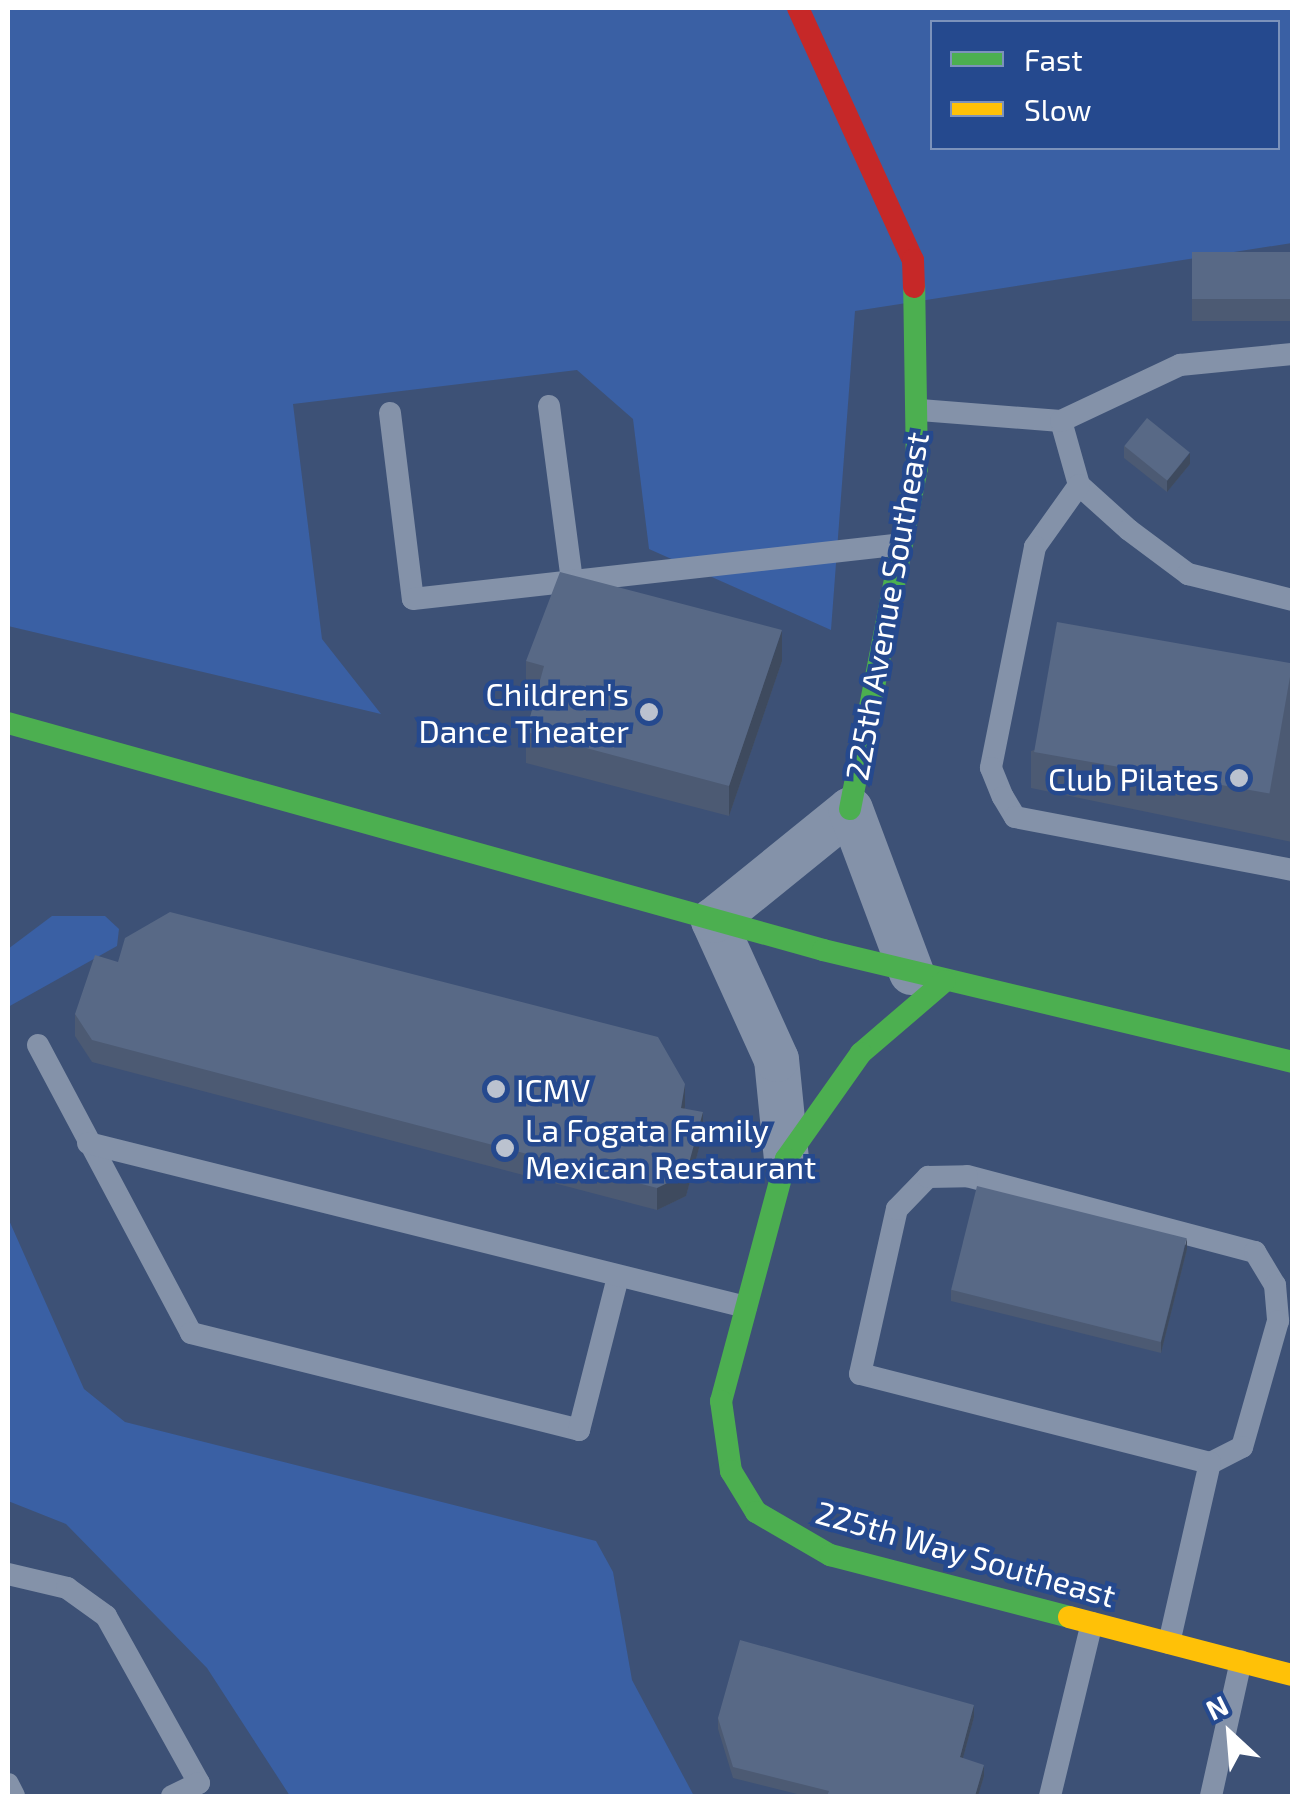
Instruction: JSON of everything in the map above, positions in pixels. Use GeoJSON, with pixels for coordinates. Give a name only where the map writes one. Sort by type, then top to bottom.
{"type":"FeatureCollection","features":[{"type":"Feature","properties":{"kind":"street","name":"225th Avenue Southeast"},"geometry":{"type":"LineString","coordinates":[[798,8],[912,260],[920,410],[904,544],[850,809]]}},
{"type":"Feature","properties":{"kind":"street"},"geometry":{"type":"LineString","coordinates":[[8,723],[712,920],[928,976],[1292,1062]]}},
{"type":"Feature","properties":{"kind":"street"},"geometry":{"type":"LineString","coordinates":[[712,920],[850,809],[928,976]]}},
{"type":"Feature","properties":{"kind":"street"},"geometry":{"type":"LineString","coordinates":[[712,920],[776,1059],[786,1159]]}},
{"type":"Feature","properties":{"kind":"street"},"geometry":{"type":"LineString","coordinates":[[786,1159],[833,1084],[928,976]]}},
{"type":"Feature","properties":{"kind":"street","name":"225th Way Southeast"},"geometry":{"type":"LineString","coordinates":[[786,1159],[718,1425],[756,1512],[830,1555],[1240,1661],[1291,1670]]}},
{"type":"Feature","properties":{"kind":"lane"},"geometry":{"type":"LineString","coordinates":[[920,410],[1061,422],[1180,365],[1292,354]]}},
{"type":"Feature","properties":{"kind":"lane"},"geometry":{"type":"LineString","coordinates":[[549,406],[572,581]]}},
{"type":"Feature","properties":{"kind":"lane"},"geometry":{"type":"LineString","coordinates":[[390,413],[413,600],[904,544]]}},
{"type":"Feature","properties":{"kind":"lane"},"geometry":{"type":"LineString","coordinates":[[1061,422],[1079,485],[1188,574],[1292,600]]}},
{"type":"Feature","properties":{"kind":"lane"},"geometry":{"type":"LineString","coordinates":[[1079,485],[1035,547],[992,768],[1003,797],[1015,817],[1292,870]]}},
{"type":"Feature","properties":{"kind":"lane"},"geometry":{"type":"LineString","coordinates":[[38,1045],[192,1332],[579,1430],[618,1277]]}},
{"type":"Feature","properties":{"kind":"lane"},"geometry":{"type":"LineString","coordinates":[[88,1142],[746,1307]]}},
{"type":"Feature","properties":{"kind":"lane"},"geometry":{"type":"LineString","coordinates":[[1169,1643],[1210,1463],[1242,1446],[1278,1321],[1266,1264],[1232,1240],[968,1176],[928,1177],[897,1209],[860,1374],[1210,1463]]}},
{"type":"Feature","properties":{"kind":"lane"},"geometry":{"type":"LineString","coordinates":[[8,1574],[67,1588],[106,1616],[199,1783],[172,1796]]}},
{"type":"Feature","properties":{"kind":"lane"},"geometry":{"type":"LineString","coordinates":[[1050,1796],[1092,1623]]}},
{"type":"Feature","properties":{"kind":"lane"},"geometry":{"type":"LineString","coordinates":[[1211,1796],[1240,1661]]}},
{"type":"Feature","properties":{"kind":"lane"},"geometry":{"type":"LineString","coordinates":[[8,1784],[14,1796]]}},
{"type":"Feature","properties":{"kind":"shaded area"},"geometry":{"type":"Polygon","coordinates":[[[8,8],[1292,8],[1292,243],[855,311],[831,630],[649,549],[633,419],[577,370],[293,404],[322,639],[381,714],[8,626],[8,8]]]}},
{"type":"Feature","properties":{"kind":"shaded area"},"geometry":{"type":"Polygon","coordinates":[[[52,916],[105,916],[119,929],[117,946],[8,1007],[8,949],[52,916]]]}},
{"type":"Feature","properties":{"kind":"shaded area"},"geometry":{"type":"Polygon","coordinates":[[[8,1218],[84,1389],[125,1422],[596,1541],[613,1572],[632,1680],[694,1796],[290,1796],[207,1668],[66,1524],[8,1501],[8,1218]]]}},
{"type":"Feature","properties":{"kind":"building"},"geometry":{"type":"Polygon","coordinates":[[[1192,252],[1292,252],[1292,299],[1192,299],[1192,252]]]}},
{"type":"Feature","properties":{"kind":"building"},"geometry":{"type":"Polygon","coordinates":[[[1147,418],[1190,453],[1167,481],[1124,446],[1147,418]]]}},
{"type":"Feature","properties":{"kind":"building","name":"Children's Dance Theater"},"geometry":{"type":"Polygon","coordinates":[[[560,572],[782,630],[729,786],[526,732],[544,666],[526,661],[560,572]]]}},
{"type":"Feature","properties":{"kind":"building"},"geometry":{"type":"Polygon","coordinates":[[[1057,622],[1292,663],[1269,793],[1034,752],[1057,622]]]}},
{"type":"Feature","properties":{"kind":"building"},"geometry":{"type":"Polygon","coordinates":[[[170,912],[658,1037],[685,1084],[681,1108],[703,1112],[686,1174],[657,1188],[92,1040],[75,1014],[95,955],[118,962],[125,938],[170,912]]]}},
{"type":"Feature","properties":{"kind":"building"},"geometry":{"type":"Polygon","coordinates":[[[977,1186],[1187,1238],[1161,1342],[951,1290],[977,1186]]]}},
{"type":"Feature","properties":{"kind":"building"},"geometry":{"type":"Polygon","coordinates":[[[740,1640],[974,1705],[960,1757],[984,1765],[975,1796],[827,1796],[829,1791],[733,1767],[718,1718],[740,1640]]]}},
{"type":"Feature","properties":{"kind":"traffic: fast"},"geometry":{"type":"LineString","coordinates":[[850,809],[917,468],[914,287]]}},
{"type":"Feature","properties":{"kind":"traffic: fast"},"geometry":{"type":"LineString","coordinates":[[8,723],[823,950],[1292,1062]]}},
{"type":"Feature","properties":{"kind":"traffic: fast"},"geometry":{"type":"LineString","coordinates":[[945,981],[861,1053],[786,1159],[721,1401],[731,1471],[756,1512],[830,1555],[1069,1617]]}},
{"type":"Feature","properties":{"kind":"traffic: slow"},"geometry":{"type":"LineString","coordinates":[[1069,1617],[1292,1675]]}},
{"type":"Feature","properties":{"kind":"traffic: jam"},"geometry":{"type":"LineString","coordinates":[[798,8],[913,260],[914,287]]}},
{"type":"Feature","properties":{"kind":"place","name":"Children's Dance Theater"},"geometry":{"type":"Point","coordinates":[649,712]}},
{"type":"Feature","properties":{"kind":"place","name":"Club Pilates"},"geometry":{"type":"Point","coordinates":[1239,778]}},
{"type":"Feature","properties":{"kind":"place","name":"ICMV"},"geometry":{"type":"Point","coordinates":[496,1089]}},
{"type":"Feature","properties":{"kind":"place","name":"La Fogata Family Mexican Restaurant"},"geometry":{"type":"Point","coordinates":[505,1148]}}]}
